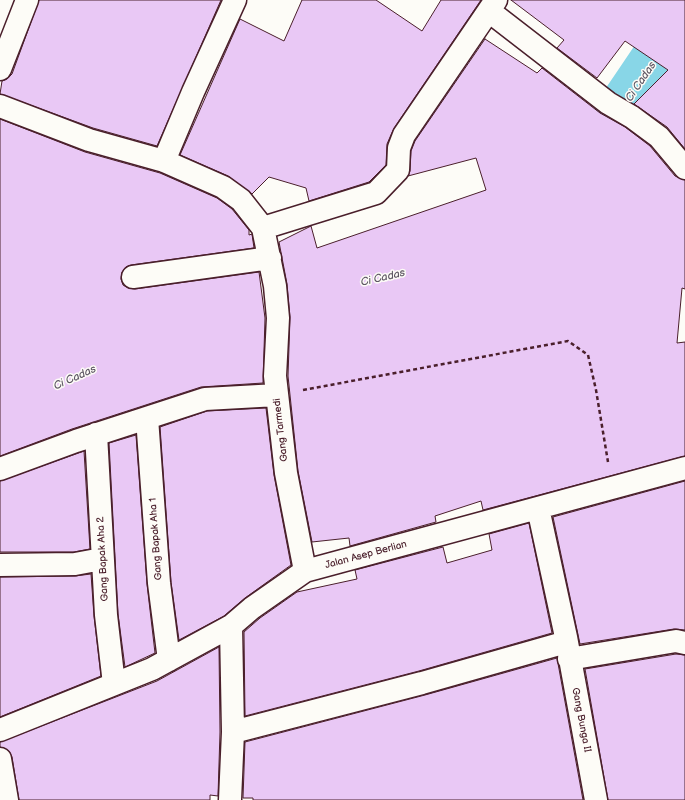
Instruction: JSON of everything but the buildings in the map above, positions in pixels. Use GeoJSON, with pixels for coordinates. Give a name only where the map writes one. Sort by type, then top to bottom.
{"type":"FeatureCollection","features":[{"type":"Feature","properties":{"kind":"street"},"geometry":{"type":"LineString","coordinates":[[0,69],[27,0]]}},
{"type":"Feature","properties":{"kind":"street"},"geometry":{"type":"LineString","coordinates":[[164,161],[193,92],[235,0]]}},
{"type":"Feature","properties":{"kind":"street"},"geometry":{"type":"LineString","coordinates":[[0,106],[89,140],[164,161],[223,186],[241,200],[263,228],[376,193],[398,170],[399,148],[404,135],[492,6],[608,103],[632,116],[659,137],[685,168]]}},
{"type":"Feature","properties":{"kind":"street","name":"Gang Tarmedi"},"geometry":{"type":"LineString","coordinates":[[263,228],[275,286],[278,318],[275,376],[286,473],[305,571]]}},
{"type":"Feature","properties":{"kind":"street"},"geometry":{"type":"LineString","coordinates":[[133,277],[270,258]]}},
{"type":"Feature","properties":{"kind":"street"},"geometry":{"type":"LineString","coordinates":[[0,469],[96,434],[205,399],[277,395]]}},
{"type":"Feature","properties":{"kind":"street","name":"Gang Bapak Aha 1"},"geometry":{"type":"LineString","coordinates":[[146,418],[159,583],[169,660]]}},
{"type":"Feature","properties":{"kind":"street","name":"Gang Bapak Aha 2"},"geometry":{"type":"LineString","coordinates":[[96,434],[102,560],[106,615],[114,684]]}},
{"type":"Feature","properties":{"kind":"street","name":"Jalan Asep Berlian"},"geometry":{"type":"LineString","coordinates":[[0,730],[152,669],[230,626],[252,608],[305,571],[685,468]]}},
{"type":"Feature","properties":{"kind":"street","name":"Gang Bunga II"},"geometry":{"type":"LineString","coordinates":[[538,508],[596,800]]}},
{"type":"Feature","properties":{"kind":"street"},"geometry":{"type":"LineString","coordinates":[[0,566],[74,564],[102,560]]}},
{"type":"Feature","properties":{"kind":"street"},"geometry":{"type":"LineString","coordinates":[[230,626],[234,732],[230,800]]}},
{"type":"Feature","properties":{"kind":"street"},"geometry":{"type":"LineString","coordinates":[[234,732],[422,683],[563,643],[567,650],[676,641],[685,643]]}},
{"type":"Feature","properties":{"kind":"street"},"geometry":{"type":"LineString","coordinates":[[0,759],[7,800]]}},
{"type":"Feature","properties":{"kind":"path"},"geometry":{"type":"LineString","coordinates":[[277,395],[568,341],[588,355],[596,390],[612,488]]}},
{"type":"Feature","properties":{"kind":"waterway","name":"Ci Cadas"},"geometry":{"type":"LineString","coordinates":[[569,177],[598,146],[665,47],[685,27]]}}]}
